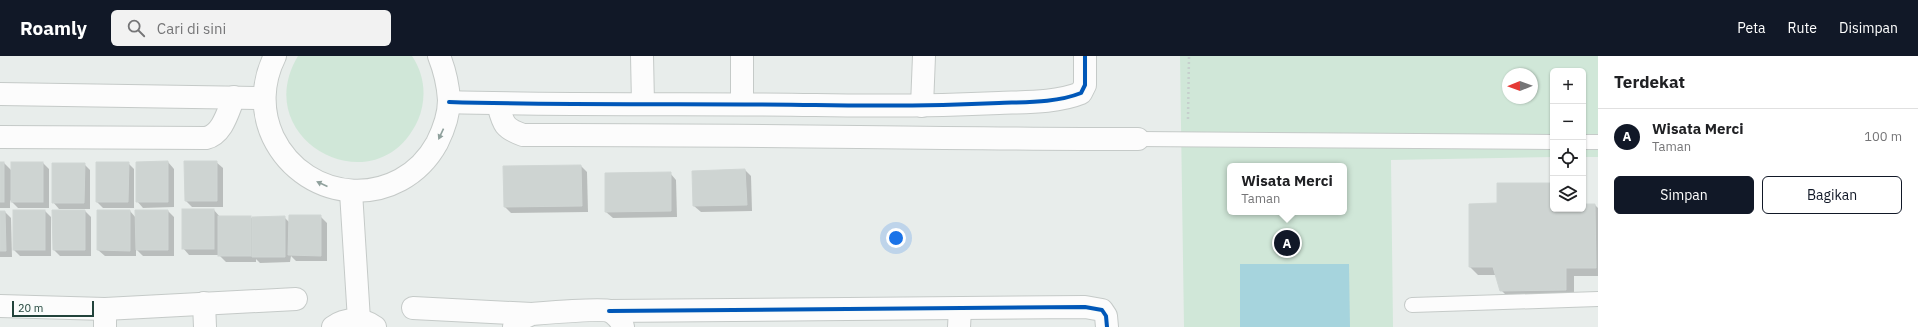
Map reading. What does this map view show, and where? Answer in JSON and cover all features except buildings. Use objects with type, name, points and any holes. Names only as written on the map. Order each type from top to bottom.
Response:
[{"type":"street","points":[[275,56],[269,69],[264,98],[268,126],[280,151],[300,172],[324,186],[351,192],[381,189],[407,176],[429,157],[443,131],[449,102],[447,77],[439,56]]},
{"type":"street","points":[[642,56],[643,103]]},
{"type":"street","points":[[742,56],[742,104]]},
{"type":"street","points":[[922,106],[924,56]]},
{"type":"street","points":[[449,102],[498,104],[643,103],[922,106],[1022,102],[1072,97],[1081,94],[1085,85],[1085,56]]},
{"type":"street","points":[[0,94],[264,98]]},
{"type":"street","points":[[0,137],[206,138],[215,135],[219,130],[234,97]]},
{"type":"street","points":[[498,104],[503,124],[511,131],[523,135],[662,134],[1138,140]]},
{"type":"street","points":[[334,327],[338,323],[348,320],[367,324],[351,192]]},
{"type":"street","points":[[0,306],[105,318],[204,303],[296,299]]},
{"type":"street","points":[[204,303],[205,327]]},
{"type":"street","points":[[413,308],[532,314],[609,311],[803,318],[959,318],[1097,309],[1102,310],[1106,316],[1107,327]]},
{"type":"street","points":[[609,311],[618,318],[623,327]]},
{"type":"street","points":[[514,327],[523,318],[532,314]]},
{"type":"lane","points":[[1138,140],[1550,142]]},
{"type":"lane","points":[[1586,142],[1598,142]]},
{"type":"lane","points":[[1412,305],[1598,299]]},
{"type":"path","points":[[1188,140],[1189,56]]},
{"type":"green space","points":[[298,56],[412,56],[420,71],[423,87],[423,104],[418,120],[399,147],[375,160],[349,161],[324,153],[303,137],[289,114],[287,87]]},
{"type":"green space","points":[[1180,56],[1598,56],[1598,157],[1586,157],[1586,68],[1550,68],[1550,157],[1391,160],[1393,327],[1184,327]]},
{"type":"water","points":[[1240,264],[1349,264],[1350,327],[1240,327]]},
{"type":"cycle path","points":[[449,102],[884,106],[953,105],[1040,101],[1061,99],[1081,93],[1085,85],[1085,56]]},
{"type":"cycle path","points":[[609,311],[1085,307],[1102,310],[1106,316],[1107,327]]},
{"type":"place","name":"Wisata Merci","points":[[1287,243]]}]
